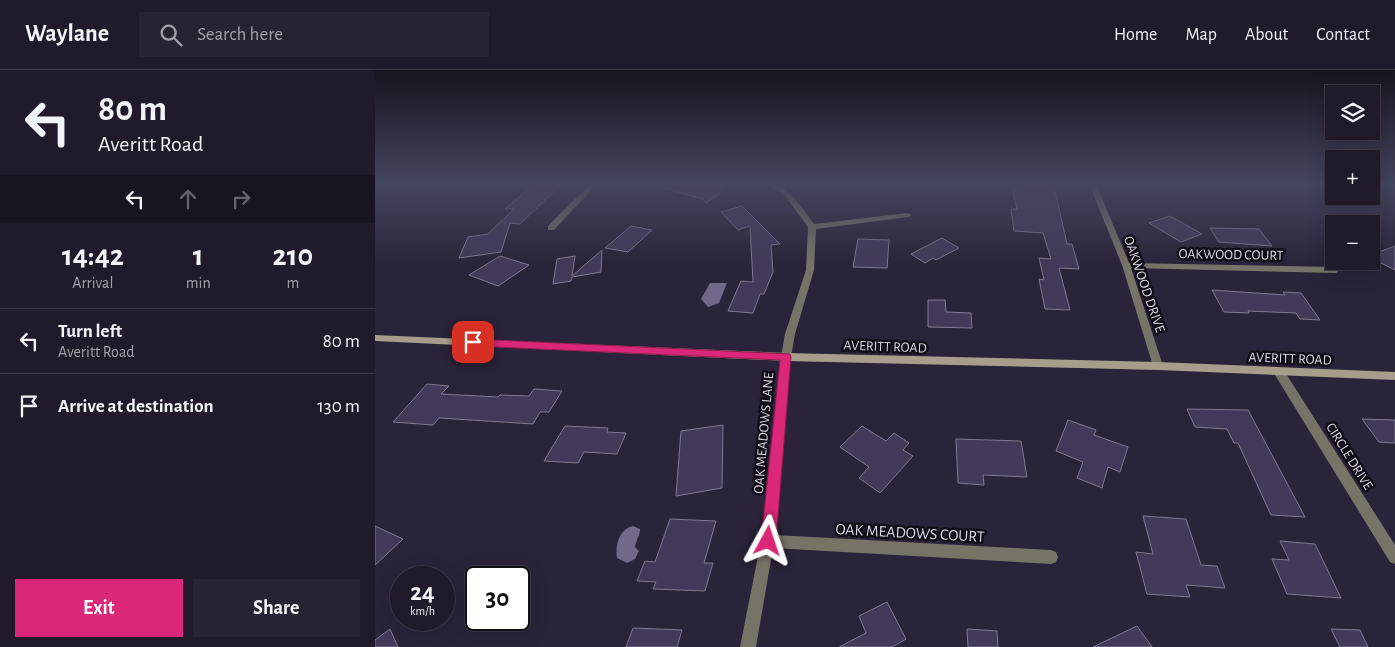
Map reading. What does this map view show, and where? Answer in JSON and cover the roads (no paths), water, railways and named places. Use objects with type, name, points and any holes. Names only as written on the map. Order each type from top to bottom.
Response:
[{"type":"street","points":[[551,228],[568,211]]},
{"type":"street","points":[[800,211],[812,227],[908,215]]},
{"type":"street","name":"OAKWOOD DRIVE","points":[[1103,211],[1126,265],[1157,366]]},
{"type":"street","name":"OAK MEADOWS LANE","points":[[748,647],[768,541],[786,357],[790,334],[810,270],[812,227]]},
{"type":"street","name":"OAKWOOD COURT","points":[[1126,265],[1325,270]]},
{"type":"street","name":"AVERITT ROAD","points":[[375,338],[786,357],[1157,366],[1395,376]]},
{"type":"street","name":"CIRCLE DRIVE","points":[[1279,372],[1395,557]]},
{"type":"street","name":"OAK MEADOWS COURT","points":[[768,541],[1051,557]]}]
